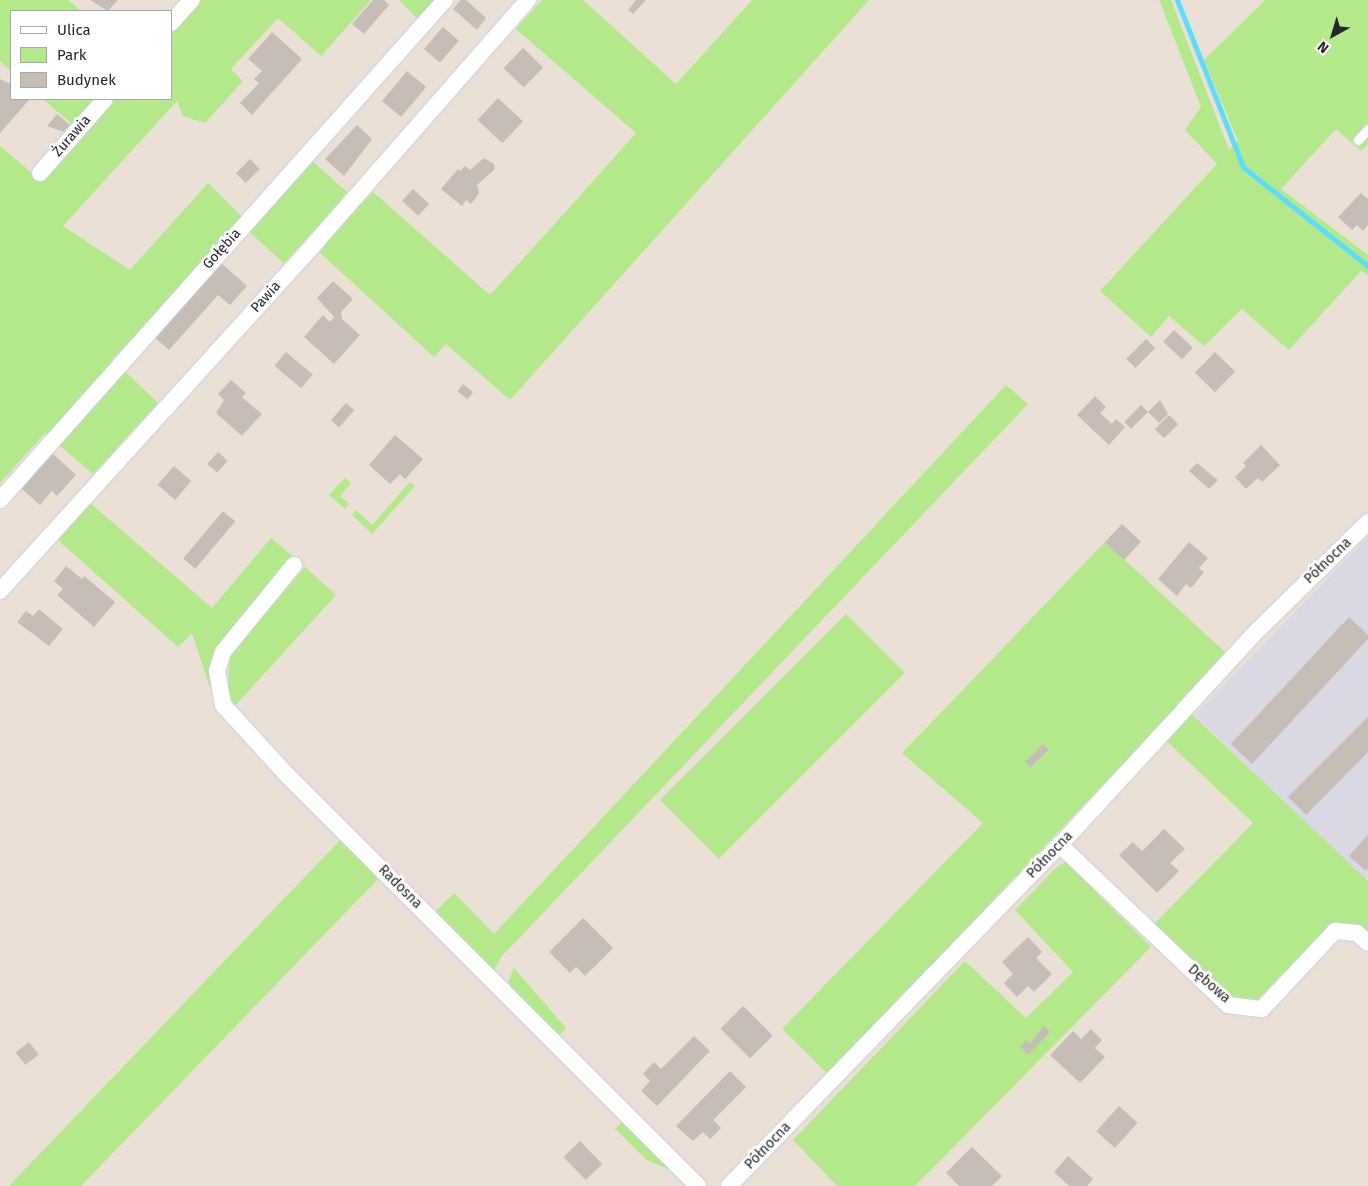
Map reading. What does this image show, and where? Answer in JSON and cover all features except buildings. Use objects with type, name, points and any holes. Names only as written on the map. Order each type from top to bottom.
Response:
[{"type":"street","points":[[172,22],[192,0]]},
{"type":"street","name":"Gołębia","points":[[0,500],[446,0]]},
{"type":"street","name":"Pawia","points":[[0,591],[316,242],[528,0]]},
{"type":"street","name":"Żurawia","points":[[40,173],[104,100]]},
{"type":"street","name":"Północna","points":[[729,1186],[1060,845],[1258,630],[1368,522]]},
{"type":"street","name":"Radosna","points":[[294,565],[223,652],[217,671],[223,705],[285,773],[698,1186]]},
{"type":"street","name":"Dębowa","points":[[1060,845],[1228,1005],[1262,1009],[1335,931],[1357,933],[1368,943]]},
{"type":"lane","points":[[1358,140],[1368,129]]},
{"type":"shaded area","points":[[1368,537],[1368,876],[1363,880],[1195,715]]},
{"type":"green space","points":[[0,0],[68,0],[80,10],[10,10],[10,70],[0,61]]},
{"type":"green space","points":[[201,0],[371,0],[321,56],[278,18],[231,69],[243,81],[205,123],[183,116],[177,101],[63,226],[130,270],[208,183],[243,218],[168,304],[112,359],[158,403],[93,474],[45,433],[0,483],[0,146],[41,181],[112,100],[172,100],[172,32]]},
{"type":"green space","points":[[399,0],[437,0],[419,20]]},
{"type":"green space","points":[[542,0],[583,0],[676,84],[752,0],[869,0],[510,400],[446,344],[434,357],[317,250],[373,192],[490,295],[561,217],[636,133],[516,29]]},
{"type":"green space","points":[[1159,0],[1171,0],[1229,150],[1238,141],[1204,60],[1265,0],[1368,0],[1368,144],[1361,151],[1336,129],[1281,189],[1368,255],[1368,275],[1361,271],[1289,350],[1242,309],[1204,346],[1169,316],[1151,337],[1100,291],[1217,164],[1185,130],[1201,107]]},
{"type":"green space","points":[[44,100],[95,100],[73,125]]},
{"type":"green space","points":[[309,158],[348,193],[284,263],[245,229]]},
{"type":"green space","points":[[1006,385],[1028,404],[501,957],[493,973],[434,913],[454,893],[494,934]]},
{"type":"green space","points":[[345,478],[351,483],[340,496],[349,504],[345,509],[329,495]]},
{"type":"green space","points":[[410,482],[415,486],[372,534],[352,515],[356,510],[372,525]]},
{"type":"green space","points":[[90,503],[212,608],[271,538],[296,559],[222,640],[213,660],[210,688],[192,633],[178,647],[58,540]]},
{"type":"green space","points":[[1105,542],[1225,652],[1179,702],[1368,881],[1368,931],[1346,923],[1332,924],[1256,1001],[1227,996],[1153,925],[1253,823],[1155,730],[828,1074],[782,1029],[983,823],[902,753]]},
{"type":"green space","points":[[305,567],[336,595],[234,707],[228,689],[230,653]]},
{"type":"green space","points":[[846,614],[905,673],[719,859],[660,800]]},
{"type":"green space","points":[[343,837],[378,879],[81,1186],[9,1186]]},
{"type":"green space","points":[[1066,862],[1151,947],[915,1186],[837,1186],[793,1140],[965,961],[1026,1018],[1073,972],[1015,910],[1057,867]]},
{"type":"green space","points":[[514,968],[566,1028],[558,1037],[515,993],[508,982]]},
{"type":"green space","points":[[622,1122],[670,1170],[647,1160],[615,1129]]},
{"type":"waterway","points":[[1177,0],[1243,167],[1368,266]]}]
